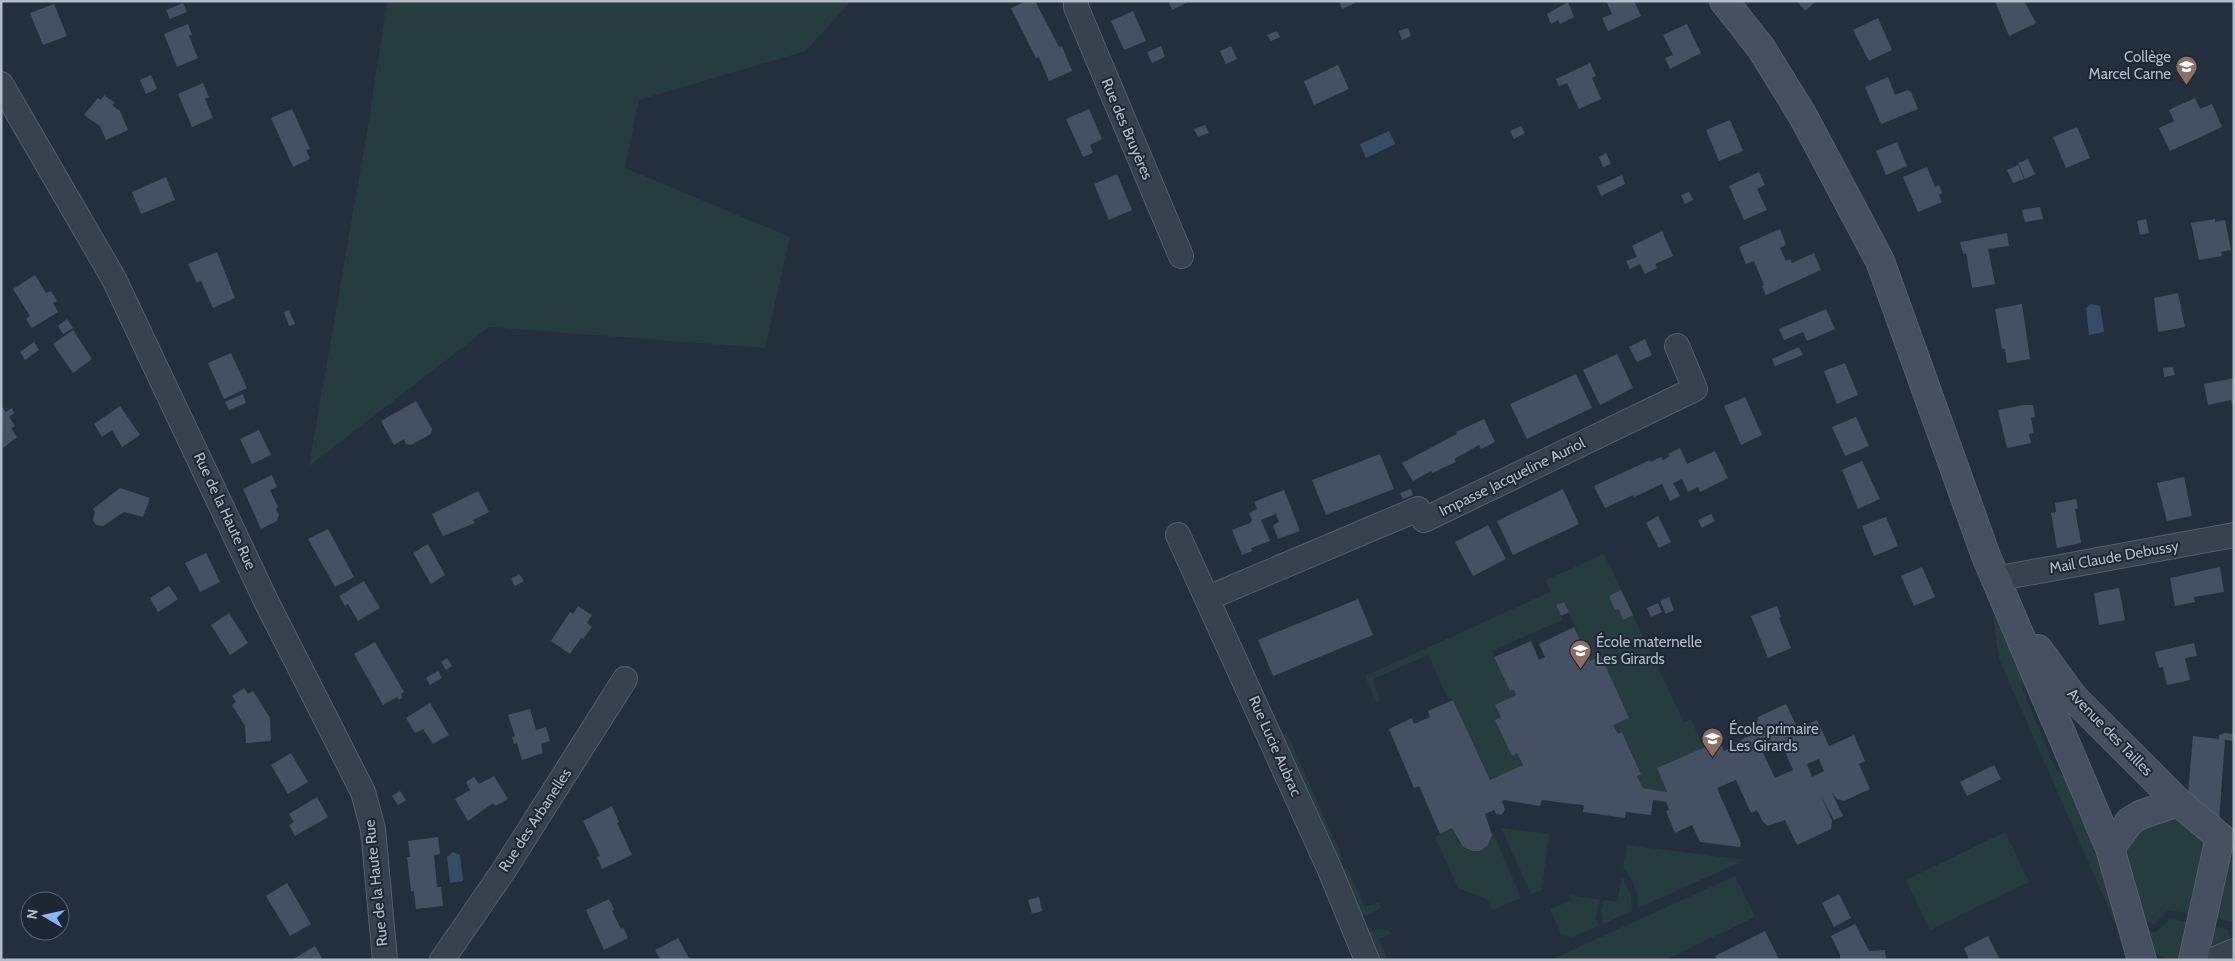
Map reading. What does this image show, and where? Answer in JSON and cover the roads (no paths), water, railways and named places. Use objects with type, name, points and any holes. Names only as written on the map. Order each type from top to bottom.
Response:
[{"type":"street","name":"Rue des Bruyères","points":[[1076,1],[1076,8],[1181,256]]},
{"type":"street","points":[[1724,1],[1761,48],[1803,116],[1880,261],[1995,579],[2011,611],[2110,848],[2142,960]]},
{"type":"street","name":"Rue de la Haute Rue","points":[[1,84],[114,279],[267,603],[363,792],[373,829],[385,960]]},
{"type":"street","name":"Impasse Jacqueline Auriol","points":[[1208,598],[1418,509],[1424,520],[1694,389],[1677,346]]},
{"type":"street","name":"Rue Lucie Aubrac","points":[[1178,535],[1330,870],[1367,960]]},
{"type":"street","name":"Mail Claude Debussy","points":[[1995,579],[2234,535]]},
{"type":"street","name":"Avenue des Tailles","points":[[2011,611],[2073,696],[2178,802],[2227,842]]},
{"type":"street","name":"Rue des Arbanelles","points":[[442,960],[504,870],[625,679]]},
{"type":"street","points":[[2110,848],[2130,821],[2140,814],[2178,802]]},
{"type":"street","points":[[2193,960],[2227,842]]},
{"type":"street","points":[[2213,960],[2234,951]]},
{"type":"water","points":[[1389,131],[1395,144],[1366,158],[1360,144]]},
{"type":"water","points":[[2091,304],[2100,306],[2104,332],[2089,335],[2086,308]]},
{"type":"water","points":[[453,852],[460,855],[463,881],[450,883],[447,857]]},
{"type":"place","name":"Collège Marcel Carne","points":[[2187,85]]},
{"type":"place","name":"École maternelle Les Girards","points":[[1580,670]]},
{"type":"place","name":"École primaire Les Girards","points":[[1713,757]]}]
